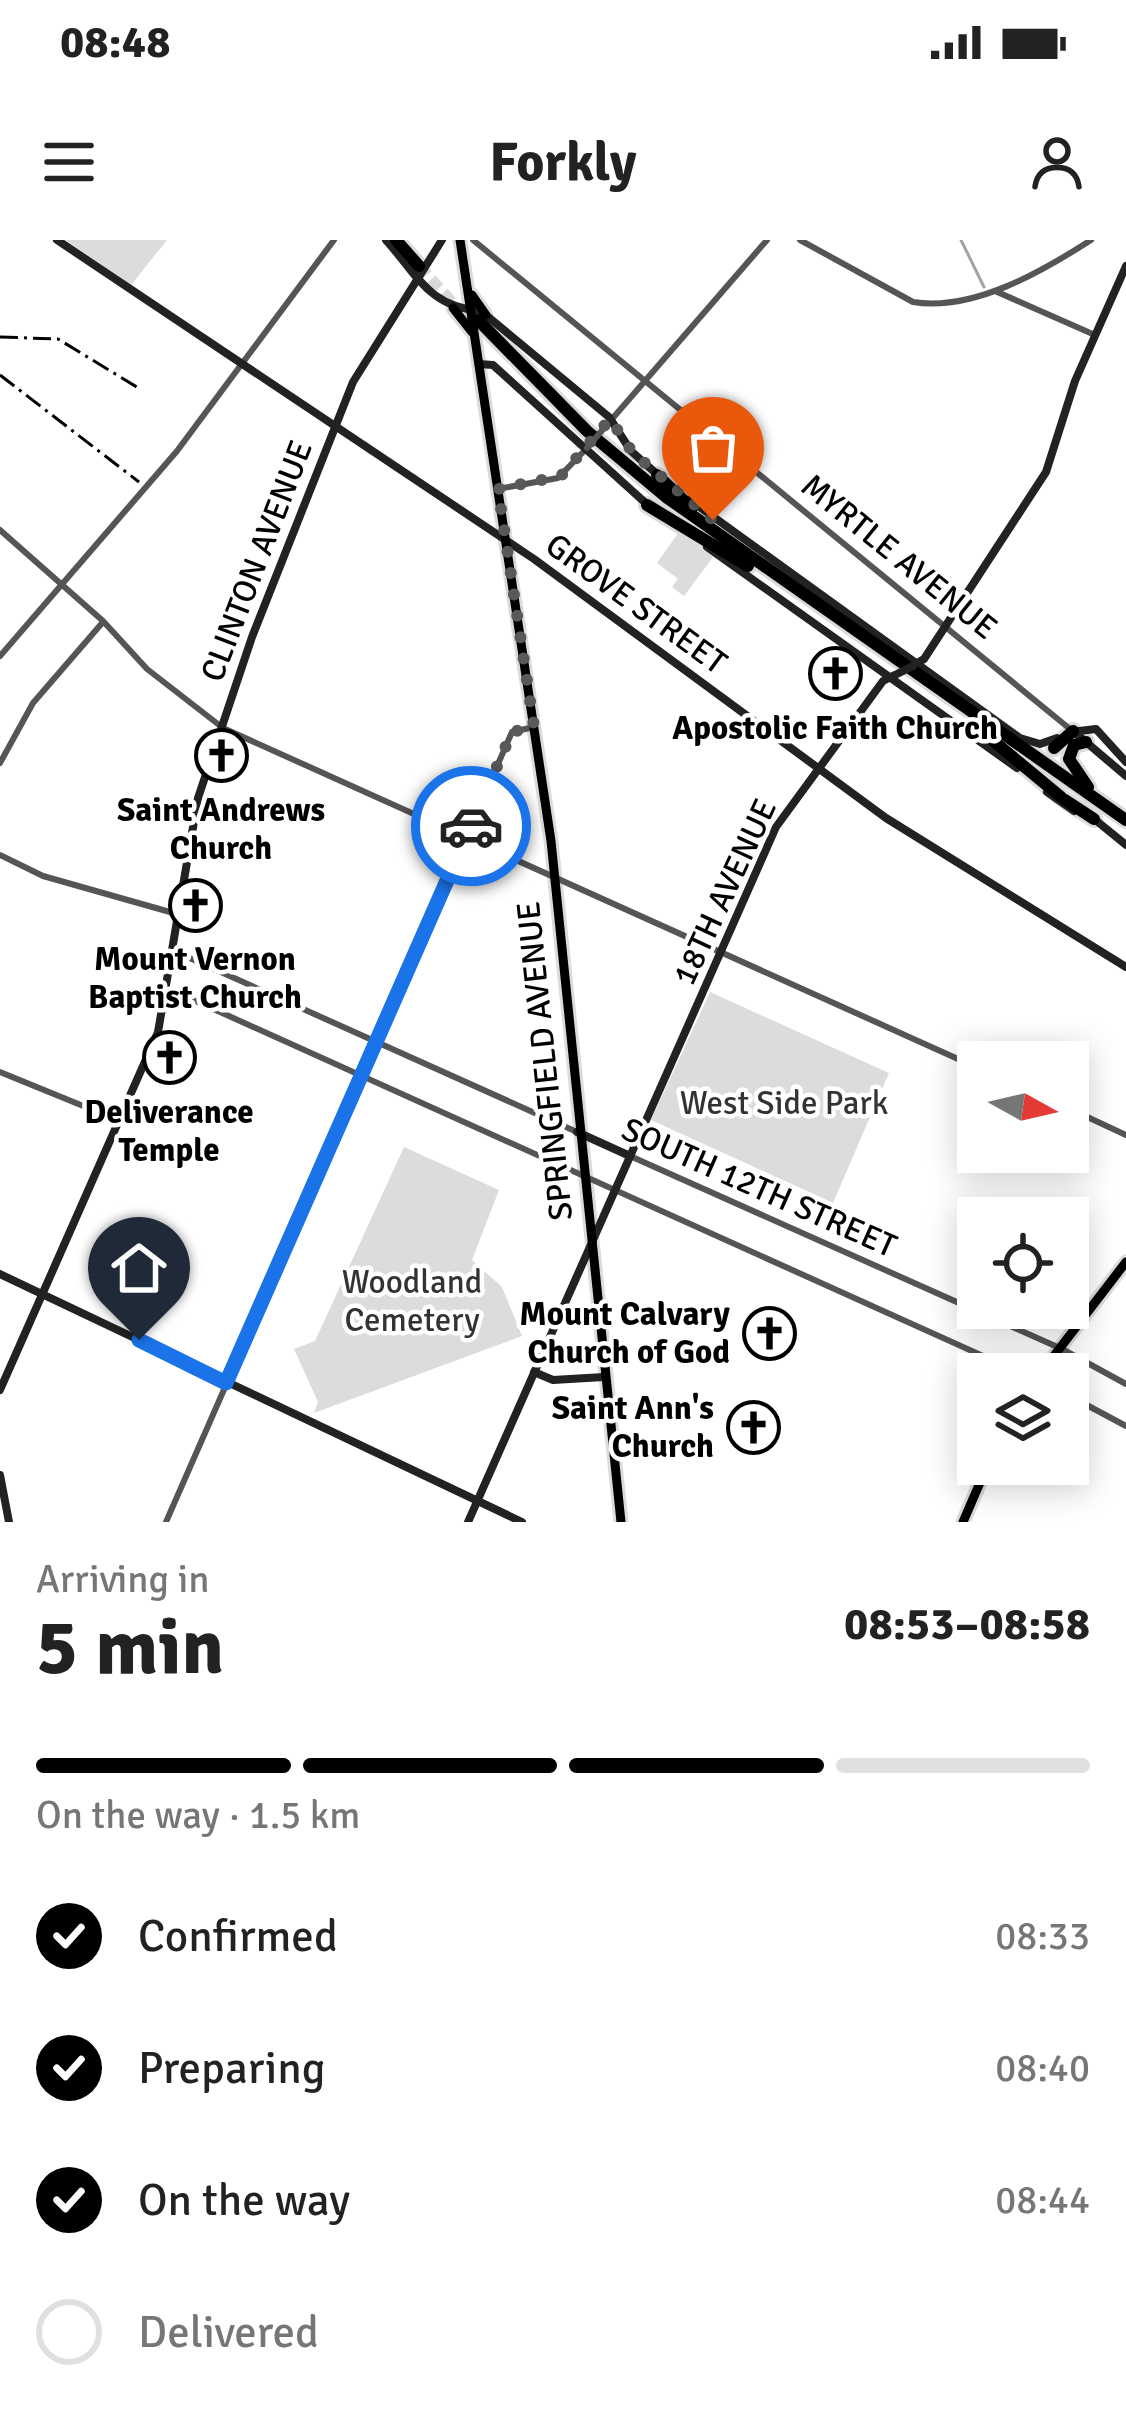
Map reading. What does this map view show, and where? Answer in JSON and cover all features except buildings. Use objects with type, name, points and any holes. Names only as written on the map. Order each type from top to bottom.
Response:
[{"type":"highway","points":[[396,240],[420,268]]},
{"type":"highway","points":[[406,240],[420,268]]},
{"type":"highway","points":[[478,324],[613,454],[738,549],[1126,819]]},
{"type":"highway","points":[[478,324],[598,451],[748,566],[1126,830]]},
{"type":"highway","points":[[657,475],[738,549]]},
{"type":"highway","points":[[646,505],[748,566]]},
{"type":"highway","points":[[966,711],[1034,752],[1052,749],[1073,731]]},
{"type":"highway","points":[[985,734],[1063,799],[1094,818]]},
{"type":"highway","points":[[1086,742],[1072,748],[1071,769],[1126,819]]},
{"type":"main road","name":"GROVE STREET","points":[[57,240],[506,540],[889,820],[1126,967]]},
{"type":"main road","points":[[386,240],[420,268],[453,308],[610,419],[629,448],[657,475],[914,665],[1027,742],[1045,744],[1073,731],[1096,729],[1126,762]]},
{"type":"main road","name":"CLINTON AVENUE","points":[[0,1390],[158,1033],[198,799],[220,724],[353,382],[420,268],[442,240]]},
{"type":"main road","points":[[460,240],[478,324]]},
{"type":"main road","name":"18TH AVENUE","points":[[468,1522],[776,827],[891,676],[914,665],[945,627],[1045,474],[1095,335],[1126,266]]},
{"type":"main road","points":[[453,308],[478,324]]},
{"type":"main road","name":"SPRINGFIELD AVENUE","points":[[478,324],[479,364],[554,877],[581,1175],[621,1522]]},
{"type":"main road","points":[[479,364],[493,365],[646,505],[891,676],[1036,781],[1062,806],[1094,818],[1126,845]]},
{"type":"main road","name":"MYRTLE AVENUE","points":[[1073,731],[1124,774]]},
{"type":"main road","name":"SOUTH 12TH STREET","points":[[577,1132],[630,1156]]},
{"type":"main road","points":[[1055,1353],[1126,1262]]},
{"type":"main road","points":[[0,1274],[522,1522]]},
{"type":"main road","points":[[534,1372],[553,1381],[604,1377]]},
{"type":"main road","points":[[0,1475],[9,1522]]},
{"type":"main road","points":[[963,1522],[979,1485]]},
{"type":"street","points":[[0,656],[177,451],[237,363],[334,240]]},
{"type":"street","name":"MYRTLE AVENUE","points":[[472,240],[1073,731]]},
{"type":"street","points":[[498,489],[556,479],[767,240]]},
{"type":"street","points":[[800,240],[915,303],[936,304],[1039,273],[1091,240]]},
{"type":"street","points":[[991,290],[1095,335]]},
{"type":"street","points":[[0,530],[59,587],[103,621],[146,669],[220,724],[957,1059]]},
{"type":"street","points":[[0,763],[33,703],[103,621]]},
{"type":"street","points":[[166,1522],[512,732],[534,727]]},
{"type":"street","points":[[0,855],[43,876],[177,914]]},
{"type":"street","name":"SOUTH 12TH STREET","points":[[174,951],[577,1132]]},
{"type":"street","points":[[169,989],[976,1353]]},
{"type":"street","points":[[0,1072],[120,1121]]},
{"type":"street","points":[[1089,1118],[1126,1135]]},
{"type":"street","name":"SOUTH 12TH STREET","points":[[630,1156],[1058,1348],[1126,1384]]},
{"type":"street","points":[[1089,1406],[1126,1426]]},
{"type":"green space","points":[[65,240],[167,240],[131,285]]},
{"type":"green space","points":[[679,532],[713,557],[684,596],[672,587],[678,579],[657,563]]},
{"type":"green space","name":"West Side Park","points":[[710,992],[889,1073],[833,1203],[651,1120]]},
{"type":"green space","name":"Woodland Cemetery","points":[[404,1147],[499,1190],[472,1260],[502,1287],[522,1336],[314,1413],[318,1402],[294,1349],[315,1341]]},
{"type":"waterway","points":[[961,240],[984,287]]},
{"type":"tunnel","points":[[419,266],[454,305]]},
{"type":"railway","points":[[0,337],[58,339],[140,389]]},
{"type":"railway","points":[[0,375],[139,482]]},
{"type":"way so far","points":[[471,826],[512,732],[534,727],[498,489],[561,476],[610,419],[633,453],[713,520]]},
{"type":"place","name":"Apostolic Faith Church","points":[[835,674]]},
{"type":"place","name":"Saint Andrews Church","points":[[221,756]]},
{"type":"place","name":"Mount Vernon Baptist Church","points":[[195,905]]},
{"type":"place","name":"Deliverance Temple","points":[[169,1058]]},
{"type":"place","name":"Mount Calvary Church of God","points":[[769,1333]]},
{"type":"place","name":"Saint Ann's Church","points":[[753,1427]]},
{"type":"route","points":[[139,1340],[226,1383],[471,826]]}]
